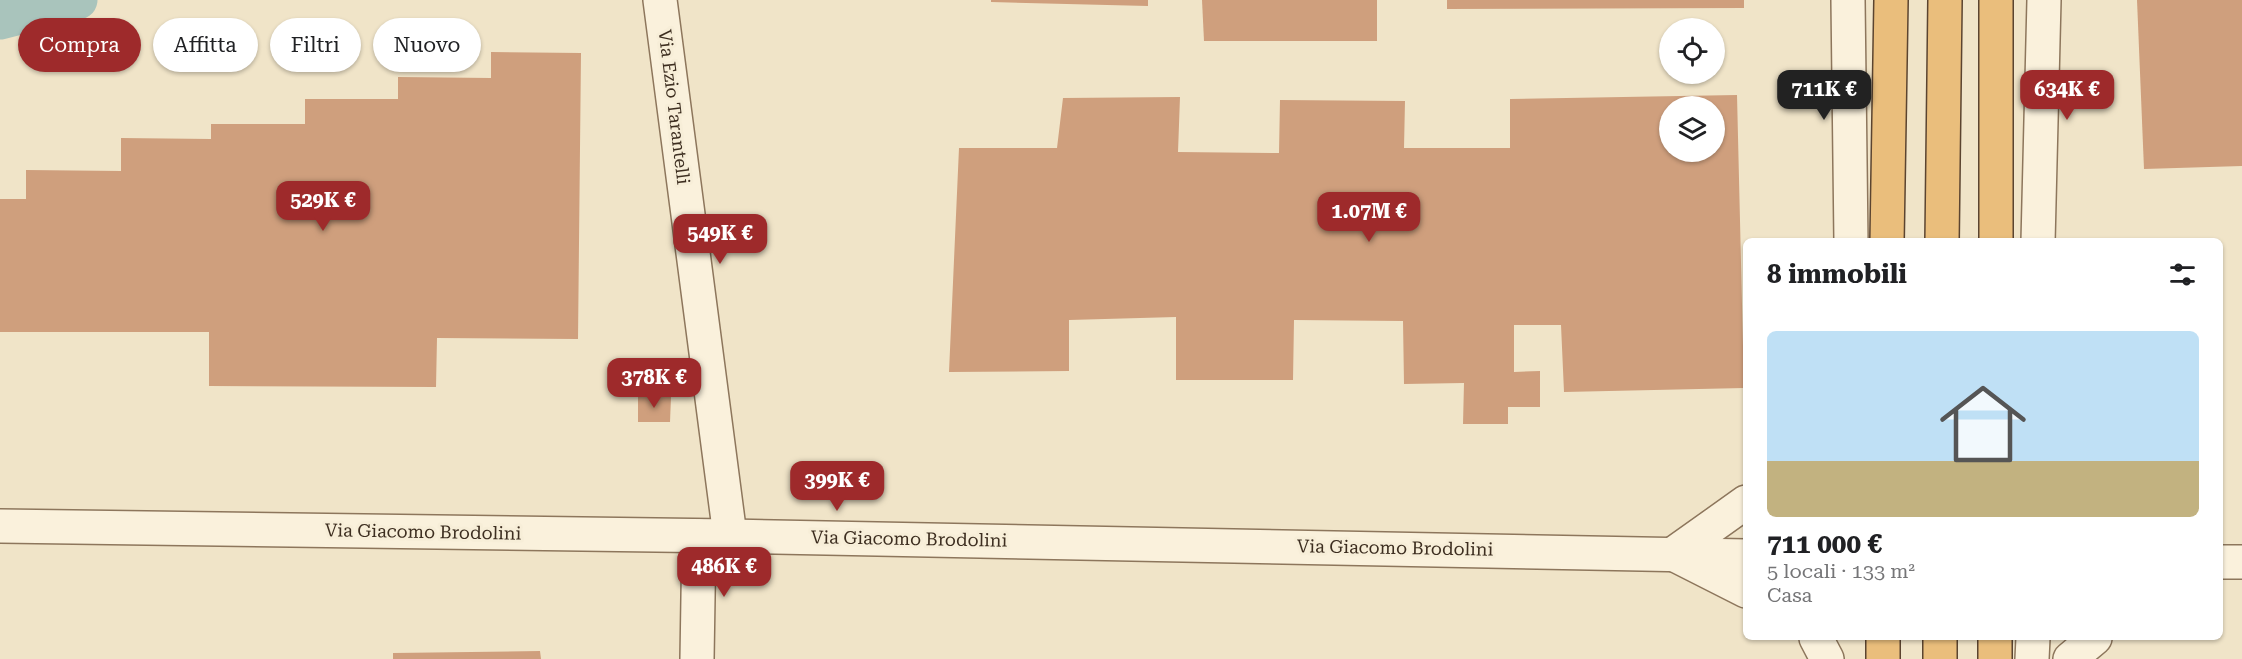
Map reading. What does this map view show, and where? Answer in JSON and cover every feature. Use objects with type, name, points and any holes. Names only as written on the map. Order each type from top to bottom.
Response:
[{"type":"highway","points":[[1887,238],[1891,0]]},
{"type":"highway","points":[[1942,238],[1945,0]]},
{"type":"highway","points":[[1996,0],[1996,238]]},
{"type":"highway","points":[[1883,640],[1883,659]]},
{"type":"highway","points":[[1940,640],[1940,659]]},
{"type":"highway","points":[[1995,640],[1995,659]]},
{"type":"street","name":"Via Ezio Tarantelli","points":[[660,0],[715,536],[697,659]]},
{"type":"street","points":[[1848,0],[1851,238]]},
{"type":"street","points":[[2038,238],[2044,0]]},
{"type":"street","points":[[1743,504],[1673,554],[1743,589]]},
{"type":"street","name":"Via Giacomo Brodolini","points":[[0,526],[715,536],[1743,556]]},
{"type":"street","points":[[1817,640],[1827,659]]},
{"type":"street","points":[[1844,640],[1844,659]]},
{"type":"street","points":[[2032,659],[2033,640]]},
{"type":"street","points":[[2070,659],[2093,640]]},
{"type":"building","points":[[991,0],[1148,0],[1148,6],[991,2]]},
{"type":"building","points":[[1202,0],[1377,0],[1377,41],[1204,41]]},
{"type":"building","points":[[1447,0],[1744,0],[1744,8],[1447,9]]},
{"type":"building","points":[[2137,0],[2242,0],[2242,166],[2144,169]]},
{"type":"building","points":[[491,52],[581,53],[578,339],[437,338],[436,387],[209,386],[209,332],[0,332],[0,199],[26,199],[26,170],[121,171],[121,138],[211,139],[211,124],[305,124],[305,99],[398,99],[398,77],[491,78]]},
{"type":"building","points":[[1737,95],[1743,388],[1564,392],[1561,325],[1514,325],[1514,372],[1540,371],[1540,407],[1508,407],[1508,424],[1463,424],[1464,383],[1404,384],[1403,321],[1294,320],[1293,380],[1176,380],[1176,317],[1069,320],[1069,371],[949,372],[959,148],[1057,148],[1063,98],[1180,97],[1178,152],[1279,153],[1280,100],[1405,101],[1404,148],[1510,148],[1510,99],[1659,96],[1659,162],[1725,162],[1725,96],[1680,96]]},
{"type":"building","points":[[638,397],[671,397],[670,422],[638,422]]},
{"type":"building","points":[[540,651],[541,659],[393,659],[393,653]]},
{"type":"waterway","points":[[0,20],[78,0]]}]
